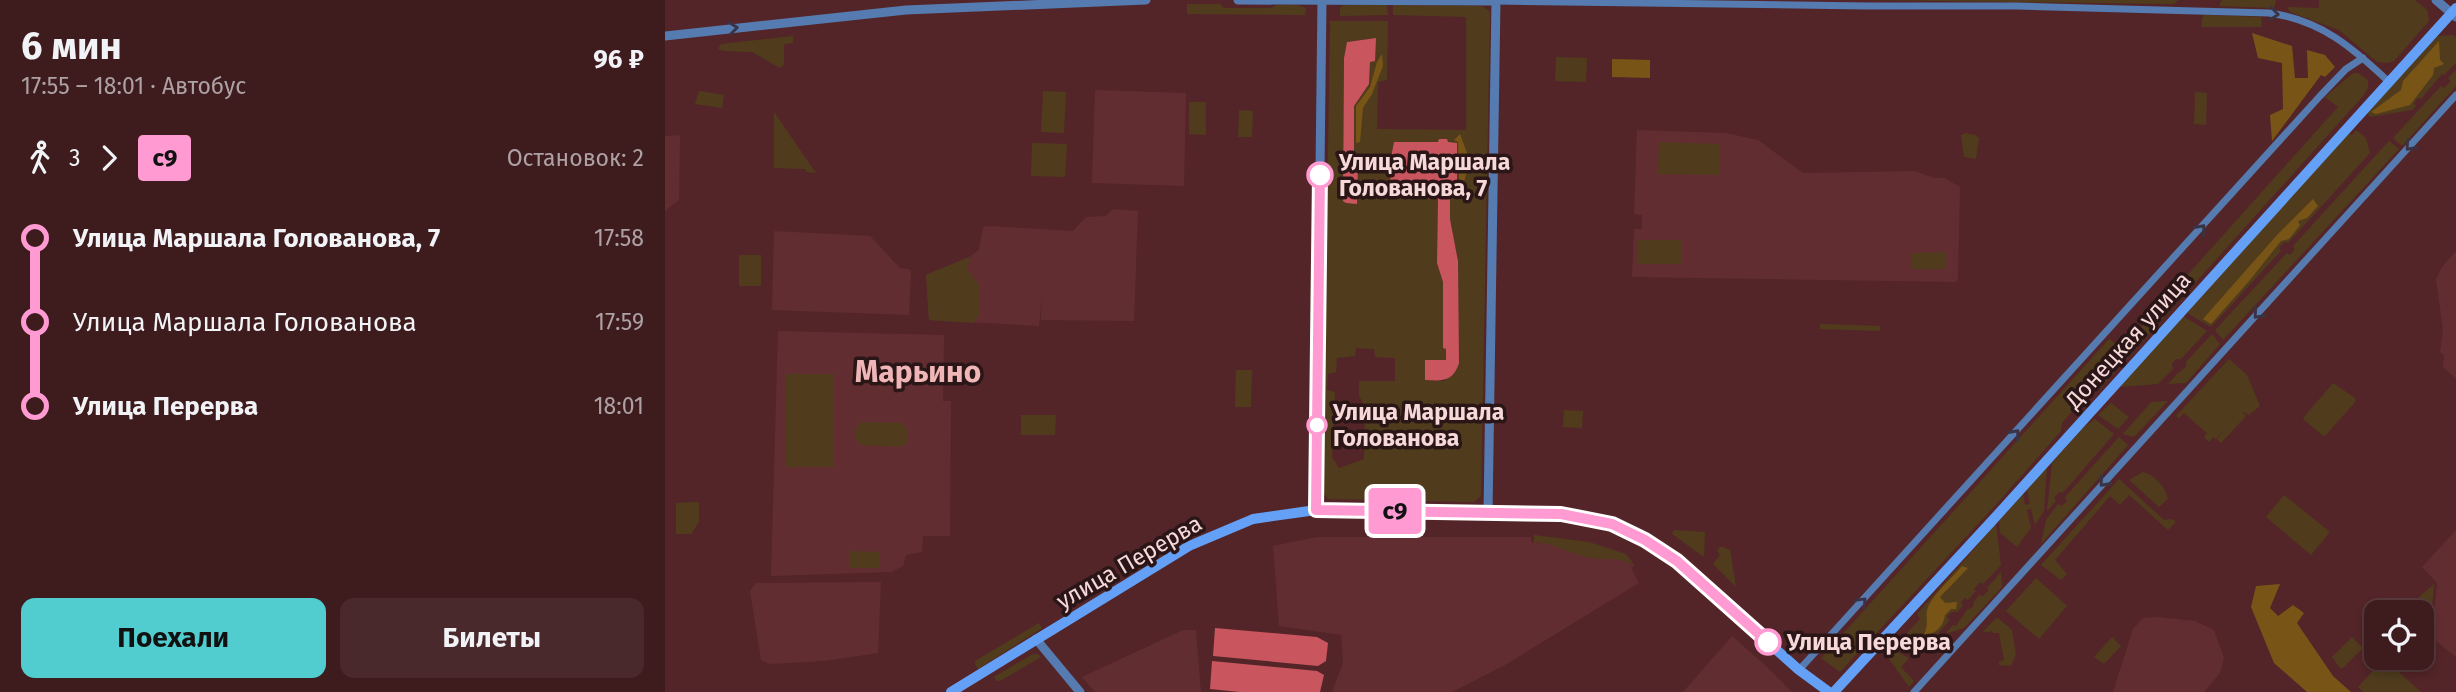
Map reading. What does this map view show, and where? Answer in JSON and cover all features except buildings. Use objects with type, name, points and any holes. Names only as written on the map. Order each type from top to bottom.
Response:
[{"type":"main road","name":"Донецкая улица","points":[[1831,692],[1997,515],[2455,12]]},
{"type":"main road","name":"улица Перерва","points":[[951,692],[1189,545],[1253,519],[1316,510],[1561,514],[1612,524],[1645,540],[1694,575],[1799,670],[1831,692]]},
{"type":"street","points":[[665,36],[907,10],[1146,0]]},
{"type":"street","points":[[1238,0],[2017,6],[2269,13],[2287,16],[2335,36],[2389,82]]},
{"type":"street","points":[[1316,510],[1322,0]]},
{"type":"street","points":[[1488,512],[1496,0]]},
{"type":"street","points":[[2436,0],[2455,12]]},
{"type":"street","name":"Донецкая улица","points":[[1799,670],[2320,96],[2346,69],[2363,58]]},
{"type":"street","points":[[1914,692],[2456,95]]},
{"type":"street","points":[[1036,639],[1080,692]]},
{"type":"shaded area","points":[[1860,0],[2178,0],[2174,4]]},
{"type":"shaded area","points":[[2222,0],[2276,0],[2274,8],[2219,6]]},
{"type":"shaded area","points":[[2319,0],[2415,0],[2427,10],[2429,21],[2394,61],[2377,62],[2339,30],[2290,12],[2287,7],[2319,8]]},
{"type":"shaded area","points":[[1187,4],[1220,4],[1224,8],[1297,5],[1306,8],[1305,15],[1187,14]]},
{"type":"shaded area","points":[[1343,5],[1387,5],[1388,15],[1340,16],[1340,8]]},
{"type":"shaded area","points":[[1393,5],[1482,6],[1490,12],[1481,496],[1474,502],[1328,499],[1323,492],[1330,21],[1388,21],[1387,80],[1378,82],[1377,129],[1466,130],[1466,17],[1393,15]],"holes":[[[1375,38],[1369,84],[1354,106],[1354,160],[1343,200],[1344,58],[1347,42]],[[1394,142],[1457,143],[1456,182],[1450,182],[1450,219],[1458,261],[1445,381],[1425,380],[1425,360],[1446,360],[1446,348],[1443,347],[1443,282],[1437,263],[1438,198],[1391,181]],[[1356,348],[1374,349],[1375,357],[1395,358],[1395,381],[1359,381],[1359,396],[1365,406],[1364,459],[1339,468],[1332,457],[1335,392],[1327,390],[1328,374],[1336,372],[1337,358],[1355,356]]]},
{"type":"shaded area","points":[[2205,15],[2261,17],[2262,27],[2202,27],[2202,18]]},
{"type":"shaded area","points":[[2252,33],[2292,46],[2295,78],[2308,78],[2307,50],[2325,55],[2335,67],[2325,77],[2321,75],[2272,141],[2270,115],[2283,109],[2282,63],[2258,58]]},
{"type":"shaded area","points":[[2453,35],[2456,38],[2456,63],[2442,74],[2421,99],[2418,98],[2412,110],[2370,117],[2367,113],[2438,36]]},
{"type":"shaded area","points":[[793,36],[793,43],[784,44],[784,64],[780,68],[752,52],[718,49],[721,44]]},
{"type":"shaded area","points":[[1376,38],[1375,61],[1370,62],[1369,84],[1354,106],[1354,160],[1358,161],[1357,204],[1346,203],[1343,201],[1344,58],[1347,42]]},
{"type":"shaded area","points":[[2439,41],[2440,60],[2444,64],[2434,68],[2433,75],[2410,105],[2376,114],[2371,112],[2401,90],[2403,81]]},
{"type":"shaded area","points":[[1382,54],[1383,66],[1372,94],[1363,108],[1360,142],[1356,143],[1356,106],[1370,87]]},
{"type":"shaded area","points":[[1556,57],[1587,58],[1586,82],[1555,81]]},
{"type":"shaded area","points":[[1612,59],[1650,60],[1650,78],[1612,77]]},
{"type":"shaded area","points":[[2456,70],[2456,86],[2402,146],[2393,138],[2441,86],[2444,88],[2451,81],[2448,78]]},
{"type":"shaded area","points":[[2353,73],[2358,73],[2368,80],[2368,88],[2363,96],[2098,391],[2092,388],[2062,423],[2061,431],[1992,509],[1840,672],[1821,658],[2109,339],[2122,348],[2338,107],[2325,97]]},
{"type":"shaded area","points":[[1095,90],[1186,93],[1184,186],[1092,183]]},
{"type":"shaded area","points":[[699,91],[724,95],[722,108],[695,104]]},
{"type":"shaded area","points":[[1043,91],[1066,92],[1064,133],[1041,132]]},
{"type":"shaded area","points":[[2195,92],[2207,93],[2206,125],[2194,124]]},
{"type":"shaded area","points":[[1189,102],[1206,102],[1206,135],[1189,134]]},
{"type":"shaded area","points":[[1239,110],[1253,111],[1252,137],[1238,137]]},
{"type":"shaded area","points":[[774,112],[816,173],[807,172],[805,169],[774,168]]},
{"type":"shaded area","points":[[1637,130],[1726,133],[1758,140],[1803,173],[1915,171],[1934,178],[1944,178],[1960,187],[1958,279],[1956,282],[1632,277],[1634,229],[1642,229],[1642,215],[1634,214]]},
{"type":"shaded area","points":[[2356,130],[2366,138],[2370,153],[2288,243],[2284,242],[2279,248],[2281,251],[2211,327],[2187,313],[2348,133],[2352,135]]},
{"type":"shaded area","points":[[1966,133],[1979,138],[1976,159],[1964,157],[1961,135]]},
{"type":"shaded area","points":[[1460,134],[1470,161],[1464,182],[1459,182],[1458,142],[1454,140]]},
{"type":"shaded area","points":[[680,135],[679,200],[665,211],[665,136]]},
{"type":"shaded area","points":[[1439,139],[1457,143],[1457,182],[1450,183],[1450,219],[1458,261],[1459,363],[1454,374],[1446,379],[1425,380],[1425,360],[1446,360],[1446,349],[1443,348],[1443,282],[1437,263],[1438,199],[1408,199],[1397,195],[1391,182],[1391,156],[1394,142],[1438,142]]},
{"type":"shaded area","points":[[2389,141],[2399,149],[2223,340],[2215,330],[2287,253],[2290,255],[2295,249],[2293,246]]},
{"type":"shaded area","points":[[1659,142],[1720,144],[1719,175],[1658,174]]},
{"type":"shaded area","points":[[1032,143],[1067,144],[1065,177],[1031,176]]},
{"type":"shaded area","points":[[2313,199],[2318,206],[2307,218],[2298,221],[2300,225],[2289,239],[2281,241],[2211,324],[2203,319],[2277,235]]},
{"type":"shaded area","points":[[1113,209],[1138,211],[1134,321],[1041,320],[1042,295],[1039,326],[929,320],[926,275],[979,250],[983,227],[1073,231],[1086,217],[1106,216]]},
{"type":"shaded area","points":[[774,231],[870,236],[900,268],[911,270],[909,315],[772,310]]},
{"type":"shaded area","points":[[1638,240],[1682,240],[1682,264],[1638,264]]},
{"type":"shaded area","points":[[2456,251],[2456,379],[2443,367],[2444,355],[2440,352],[2443,330],[2436,279]]},
{"type":"shaded area","points":[[1945,252],[1945,269],[1912,269],[1912,253]]},
{"type":"shaded area","points":[[739,255],[761,255],[761,286],[739,286]]},
{"type":"shaded area","points":[[969,257],[968,271],[980,286],[980,314],[973,323],[929,320],[926,275]]},
{"type":"shaded area","points":[[2183,316],[2207,331],[2181,359],[2176,359],[2172,364],[2173,369],[2158,384],[2119,387]]},
{"type":"shaded area","points":[[1820,324],[1880,326],[1880,331],[1820,329]]},
{"type":"shaded area","points":[[778,331],[944,335],[943,401],[951,401],[950,536],[923,536],[922,552],[906,555],[903,566],[891,572],[771,576]]},
{"type":"shaded area","points":[[2212,334],[2220,344],[2186,383],[2168,384],[2186,367],[2186,362]]},
{"type":"shaded area","points":[[2229,359],[2247,375],[2260,406],[2249,415],[2242,411],[2246,416],[2221,443],[2217,439],[2229,425],[2216,439],[2213,437],[2209,442],[2204,437],[2207,433],[2184,413],[2179,418],[2176,416]]},
{"type":"shaded area","points":[[1236,370],[1252,370],[1251,407],[1235,407]]},
{"type":"shaded area","points":[[786,374],[834,374],[834,467],[786,467]]},
{"type":"shaded area","points":[[2333,383],[2356,401],[2325,436],[2303,419]]},
{"type":"shaded area","points":[[2168,401],[2134,437],[2123,434],[2151,402]]},
{"type":"shaded area","points":[[2111,403],[2129,417],[2118,429],[2098,415]]},
{"type":"shaded area","points":[[1564,410],[1583,411],[1582,428],[1563,427]]},
{"type":"shaded area","points":[[1021,415],[1056,415],[1055,435],[1021,435]]},
{"type":"shaded area","points":[[2095,419],[2114,434],[2068,487],[2062,493],[2059,492],[2054,498],[2056,501],[2047,511],[2052,463],[2084,427]]},
{"type":"shaded area","points":[[862,422],[902,423],[907,429],[907,442],[901,447],[861,445],[856,439],[856,428]]},
{"type":"shaded area","points":[[2119,437],[2128,445],[2041,544],[2046,520],[2058,504],[2062,506],[2067,501],[2065,497]]},
{"type":"shaded area","points":[[2047,467],[2044,511],[2035,525],[2031,509],[2027,510],[2031,528],[2017,547],[2000,533],[1999,521],[2023,494],[2025,505],[2030,504],[2027,490]]},
{"type":"shaded area","points":[[2143,472],[2156,479],[2165,491],[2168,499],[2159,507],[2129,480]]},
{"type":"shaded area","points":[[2119,479],[2164,520],[2172,519],[2176,522],[2168,530],[2129,495],[2120,505],[2110,496],[2055,560],[2067,574],[2061,580],[2041,565]]},
{"type":"shaded area","points":[[2284,495],[2330,532],[2311,555],[2266,517]]},
{"type":"shaded area","points":[[699,502],[699,522],[691,534],[676,534],[676,503]]},
{"type":"shaded area","points":[[1996,524],[2001,565],[1983,584],[1980,582],[1968,600],[1965,598],[1961,602],[1963,606],[1957,612],[1947,616],[1949,621],[1936,636],[1896,645],[1920,619],[1917,614]]},
{"type":"shaded area","points":[[1674,530],[1705,532],[1704,557],[1672,534]]},
{"type":"shaded area","points":[[2456,530],[2456,657],[2434,640],[2437,583],[2422,567]]},
{"type":"shaded area","points":[[1534,535],[1589,542],[1626,554],[1635,566],[1619,560],[1598,559],[1534,542]]},
{"type":"shaded area","points":[[1317,537],[1531,537],[1531,542],[1548,543],[1592,558],[1622,559],[1635,566],[1631,568],[1639,583],[1505,665],[1452,692],[1332,692],[1343,663],[1341,635],[1279,626],[1273,546]]},
{"type":"shaded area","points":[[1720,547],[1730,550],[1736,587],[1713,564],[1720,555],[1717,551]]},
{"type":"shaded area","points":[[849,551],[879,552],[879,568],[849,568]]},
{"type":"shaded area","points":[[1962,566],[1968,568],[1940,597],[1945,603],[1957,602],[1956,609],[1951,609],[1945,615],[1938,629],[1923,637],[1929,605]]},
{"type":"shaded area","points":[[2001,572],[2002,587],[1964,628],[1945,634],[1973,607],[1980,594],[1982,597],[1989,590],[1987,588]]},
{"type":"shaded area","points":[[2036,578],[2067,606],[2039,639],[2006,611]]},
{"type":"shaded area","points":[[881,582],[878,653],[824,661],[770,664],[761,660],[750,591],[756,583]]},
{"type":"shaded area","points":[[2280,584],[2270,608],[2278,616],[2293,605],[2304,613],[2297,623],[2333,676],[2351,692],[2307,692],[2274,663],[2251,607],[2256,586]]},
{"type":"shaded area","points":[[2434,584],[2433,600],[2418,598]]},
{"type":"shaded area","points":[[1998,618],[2012,630],[2016,654],[2011,666],[1999,665],[1999,662],[2004,660],[1999,633],[1982,633]]},
{"type":"shaded area","points":[[2143,618],[2195,621],[2214,630],[2224,658],[2220,673],[2204,692],[2113,692],[2133,629]]},
{"type":"shaded area","points":[[1039,623],[1042,628],[978,669],[975,661]]},
{"type":"shaded area","points":[[1215,628],[1317,637],[1328,643],[1326,661],[1318,666],[1213,656]]},
{"type":"shaded area","points":[[1183,630],[1196,630],[1201,692],[1095,692],[1082,677]]},
{"type":"shaded area","points":[[1732,636],[1766,666],[1792,692],[1683,692]]},
{"type":"shaded area","points":[[2112,637],[2121,646],[2104,664],[2094,657]]},
{"type":"shaded area","points":[[2352,637],[2363,648],[2340,668],[2332,657]]},
{"type":"shaded area","points":[[1893,650],[1909,658],[1901,667],[1914,681],[1909,687],[1887,656]]},
{"type":"shaded area","points":[[1033,654],[1041,657],[1000,681],[994,677]]},
{"type":"shaded area","points":[[1212,661],[1317,671],[1324,675],[1320,692],[1240,692],[1210,689]]},
{"type":"shaded area","points":[[2374,670],[2396,670],[2421,692],[2363,692],[2358,687]]},
{"type":"bus line","name":"с9","points":[[1320,175],[1316,510],[1561,514],[1612,524],[1645,540],[1677,561],[1768,642]]},
{"type":"place","name":"Улица Маршала Голованова, 7","points":[[1320,175]]},
{"type":"place","name":"Улица Маршала Голованова","points":[[1317,425]]},
{"type":"place","name":"Улица Перерва","points":[[1768,642]]},
{"type":"district","name":"Марьино","points":[[918,372]]}]
